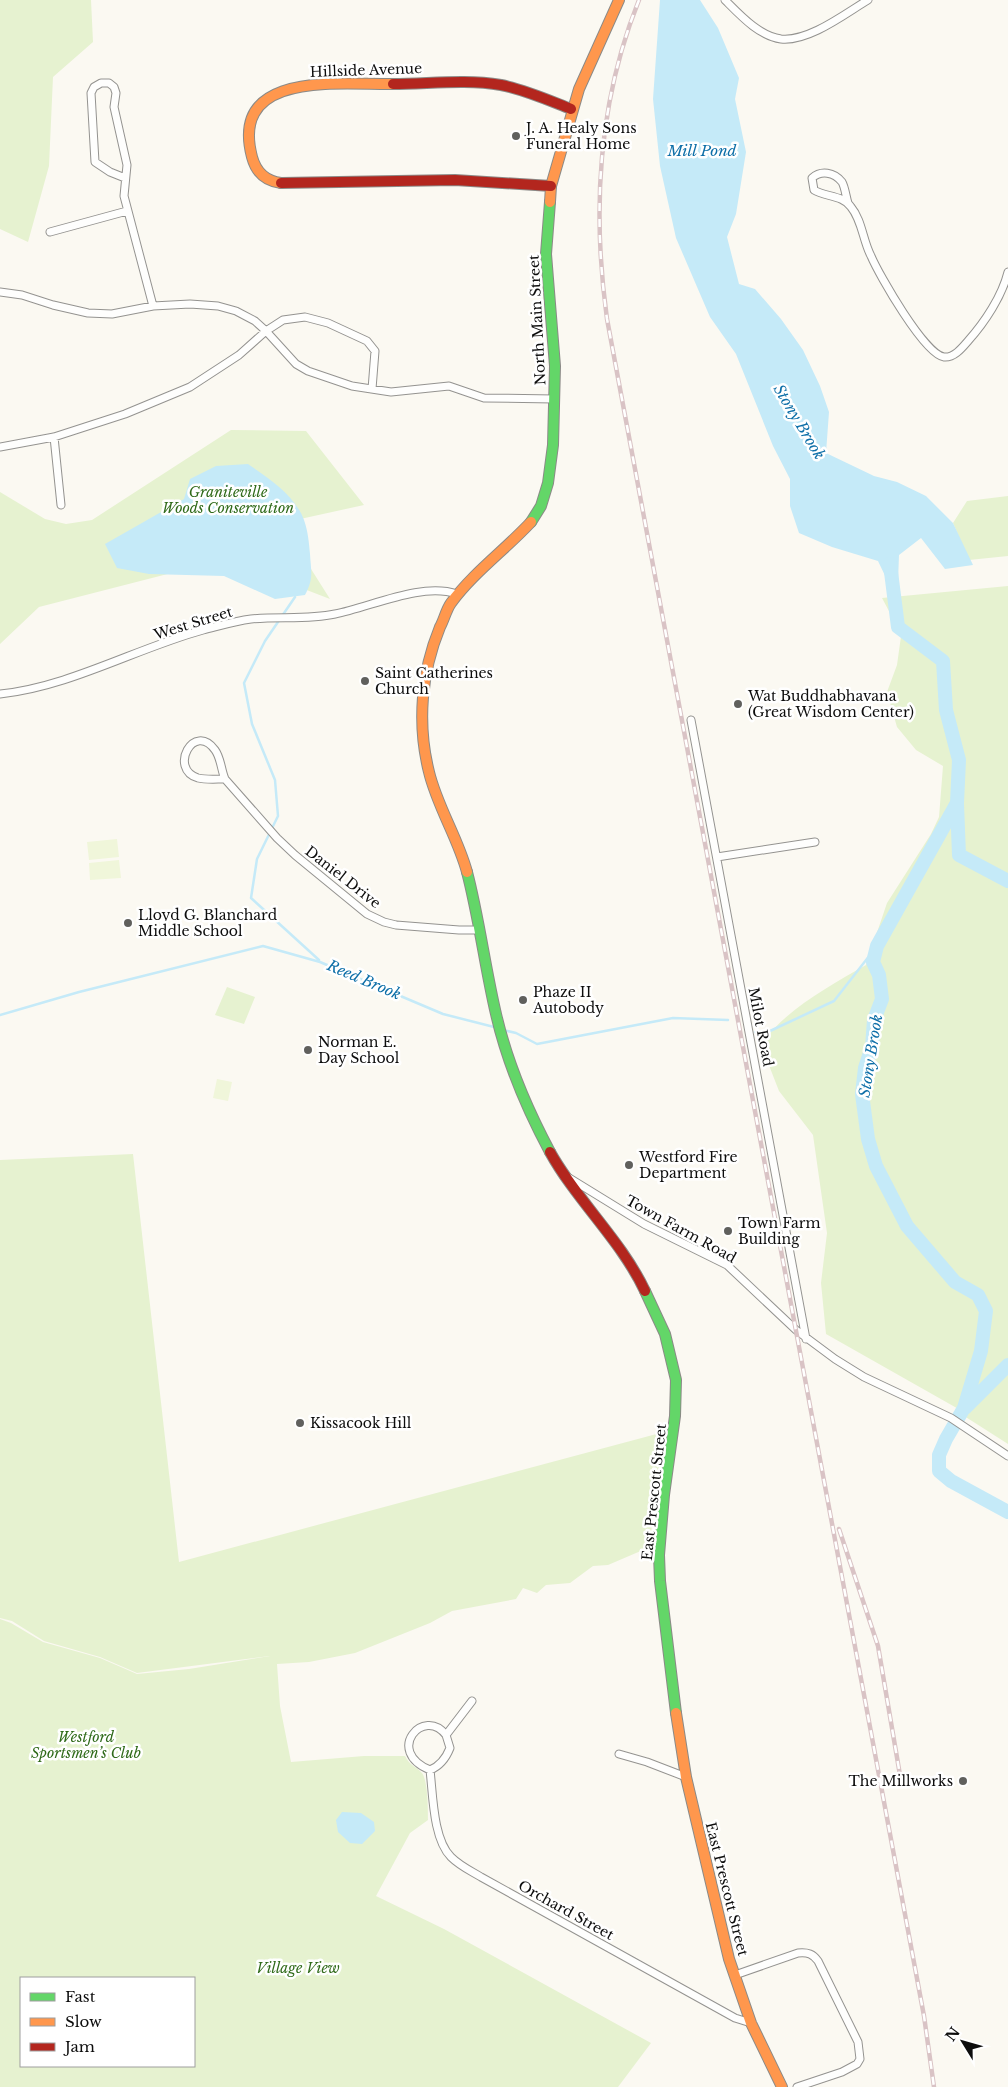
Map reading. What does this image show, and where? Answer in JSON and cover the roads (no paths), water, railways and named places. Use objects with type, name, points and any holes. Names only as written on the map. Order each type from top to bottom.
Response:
[{"type":"main road","name":"North Main Street","points":[[479,930],[464,861],[429,774],[422,736],[422,703],[426,672],[441,624],[457,594],[531,523],[542,506],[548,483],[553,445],[555,356],[546,254],[551,186],[572,109],[619,0]]},
{"type":"main road","name":"Hillside Avenue","points":[[551,186],[455,180],[294,184],[276,182],[263,176],[254,163],[248,142],[248,124],[258,108],[279,93],[309,85],[332,83],[406,84],[452,81],[498,84],[572,109]]},
{"type":"main road","name":"East Prescott Street","points":[[479,930],[501,1034],[519,1088],[535,1124],[563,1175],[621,1252],[642,1285],[665,1334],[672,1357],[676,1380],[675,1416],[664,1504],[660,1564],[669,1662],[686,1777],[729,1958],[752,2023],[782,2087]]},
{"type":"street","points":[[725,0],[744,19],[758,29],[783,39],[810,32],[843,17],[868,0]]},
{"type":"street","points":[[125,178],[110,172],[95,162],[91,93],[94,87],[101,83],[109,83],[114,87],[116,93],[114,107],[127,165],[124,196],[153,306]]},
{"type":"street","points":[[848,203],[814,190],[812,178],[820,173],[827,172],[842,183],[848,203],[855,214],[870,255],[888,290],[922,338],[938,355],[949,356],[959,352],[970,339],[1003,288],[1008,272]]},
{"type":"street","points":[[50,232],[127,211]]},
{"type":"street","points":[[0,292],[22,295],[53,305],[88,312],[112,314],[153,306],[190,304],[218,306],[236,310],[255,321],[266,330],[286,353],[308,371],[352,386],[391,392],[450,386],[484,398],[554,399]]},
{"type":"street","points":[[0,447],[54,437],[125,414],[190,387],[239,355],[266,330],[283,320],[305,317],[328,323],[367,341],[375,352],[372,389]]},
{"type":"street","points":[[54,437],[61,505]]},
{"type":"street","name":"West Street","points":[[0,694],[24,690],[83,672],[200,631],[226,624],[251,619],[334,614],[396,598],[438,590],[457,594]]},
{"type":"street","name":"Milot Road","points":[[691,720],[806,1339]]},
{"type":"street","name":"Daniel Drive","points":[[225,779],[197,778],[190,774],[184,760],[184,755],[190,744],[198,741],[205,742],[215,749],[225,779],[277,838],[367,914],[396,925],[479,930]]},
{"type":"street","points":[[716,857],[815,842]]},
{"type":"street","name":"Town Farm Road","points":[[563,1175],[644,1224],[726,1265],[806,1339],[864,1377],[950,1418],[1008,1456]]},
{"type":"street","points":[[446,1735],[472,1701]]},
{"type":"street","points":[[430,1725],[437,1727],[446,1735],[450,1748],[442,1762],[430,1770],[421,1767],[412,1758],[408,1748],[409,1739],[415,1731],[430,1725]]},
{"type":"street","points":[[620,1754],[686,1777]]},
{"type":"street","name":"Orchard Street","points":[[430,1770],[438,1831],[444,1849],[456,1862],[735,2018],[752,2023]]},
{"type":"street","points":[[735,1975],[790,1955],[806,1952],[814,1955],[818,1961],[858,2042],[860,2059],[857,2064],[842,2072],[797,2087]]},
{"type":"water","name":"Mill Pond","points":[[660,0],[700,0],[718,28],[739,78],[735,99],[746,152],[736,214],[727,237],[739,284],[755,289],[781,319],[803,350],[820,386],[829,412],[826,453],[874,476],[897,482],[926,496],[953,523],[973,565],[945,569],[921,538],[899,555],[898,582],[889,584],[878,561],[832,547],[799,533],[790,506],[790,479],[773,446],[736,354],[710,317],[676,238],[660,166],[653,99]]},
{"type":"water","points":[[248,464],[288,495],[304,520],[308,537],[311,570],[310,584],[305,595],[275,599],[224,576],[149,574],[117,568],[105,544],[184,499],[190,479],[216,466]]},
{"type":"water","points":[[342,1812],[361,1813],[374,1822],[375,1831],[362,1844],[350,1843],[338,1832],[336,1820]]},
{"type":"waterway","name":"Stony Brook","points":[[890,564],[898,627],[943,661],[946,710],[959,760],[957,803],[877,946],[873,962],[879,975],[882,999],[874,1020],[872,1047],[865,1068],[862,1094],[868,1139],[876,1166],[907,1226],[955,1282],[978,1295],[986,1311],[981,1351],[964,1408],[939,1455],[939,1471],[951,1481],[1008,1512]]},
{"type":"waterway","points":[[295,597],[265,641],[244,683],[252,724],[275,780],[278,816],[257,859],[251,898],[319,960]]},
{"type":"waterway","name":"Stony Brook","points":[[957,804],[959,855],[1008,881]]},
{"type":"waterway","name":"Reed Brook","points":[[0,1015],[79,992],[263,946],[320,962],[443,1014],[498,1028]]},
{"type":"waterway","points":[[755,1032],[770,1031],[834,1001],[877,946]]},
{"type":"waterway","name":"Reed Brook","points":[[503,1030],[516,1033],[537,1044],[673,1018],[728,1020]]},
{"type":"waterway","name":"Stony Brook","points":[[965,1408],[1008,1365]]},
{"type":"railway","points":[[639,0],[625,39],[615,78],[607,117],[602,157],[600,238],[607,319],[924,2016],[934,2087]]},
{"type":"railway","points":[[839,1529],[878,1646],[901,1781]]},
{"type":"place","name":"J. A. Healy Sons Funeral Home","points":[[516,136]]},
{"type":"place","name":"Saint Catherines Church","points":[[365,681]]},
{"type":"place","name":"Wat Buddhabhavana (Great Wisdom Center)","points":[[738,704]]},
{"type":"place","name":"Lloyd G. Blanchard Middle School","points":[[128,923]]},
{"type":"place","name":"Phaze II Autobody","points":[[523,1000]]},
{"type":"place","name":"Norman E. Day School","points":[[308,1050]]},
{"type":"place","name":"Westford Fire Department","points":[[629,1165]]},
{"type":"place","name":"Town Farm Building","points":[[728,1231]]},
{"type":"place","name":"Kissacook Hill","points":[[300,1423]]},
{"type":"place","name":"The Millworks","points":[[963,1781]]},
{"type":"park label","name":"Graniteville Woods Conservation","points":[[228,500]]},
{"type":"park label","name":"Westford Sportsmen’s Club","points":[[86,1745]]},
{"type":"park label","name":"Village View","points":[[298,1968]]}]
